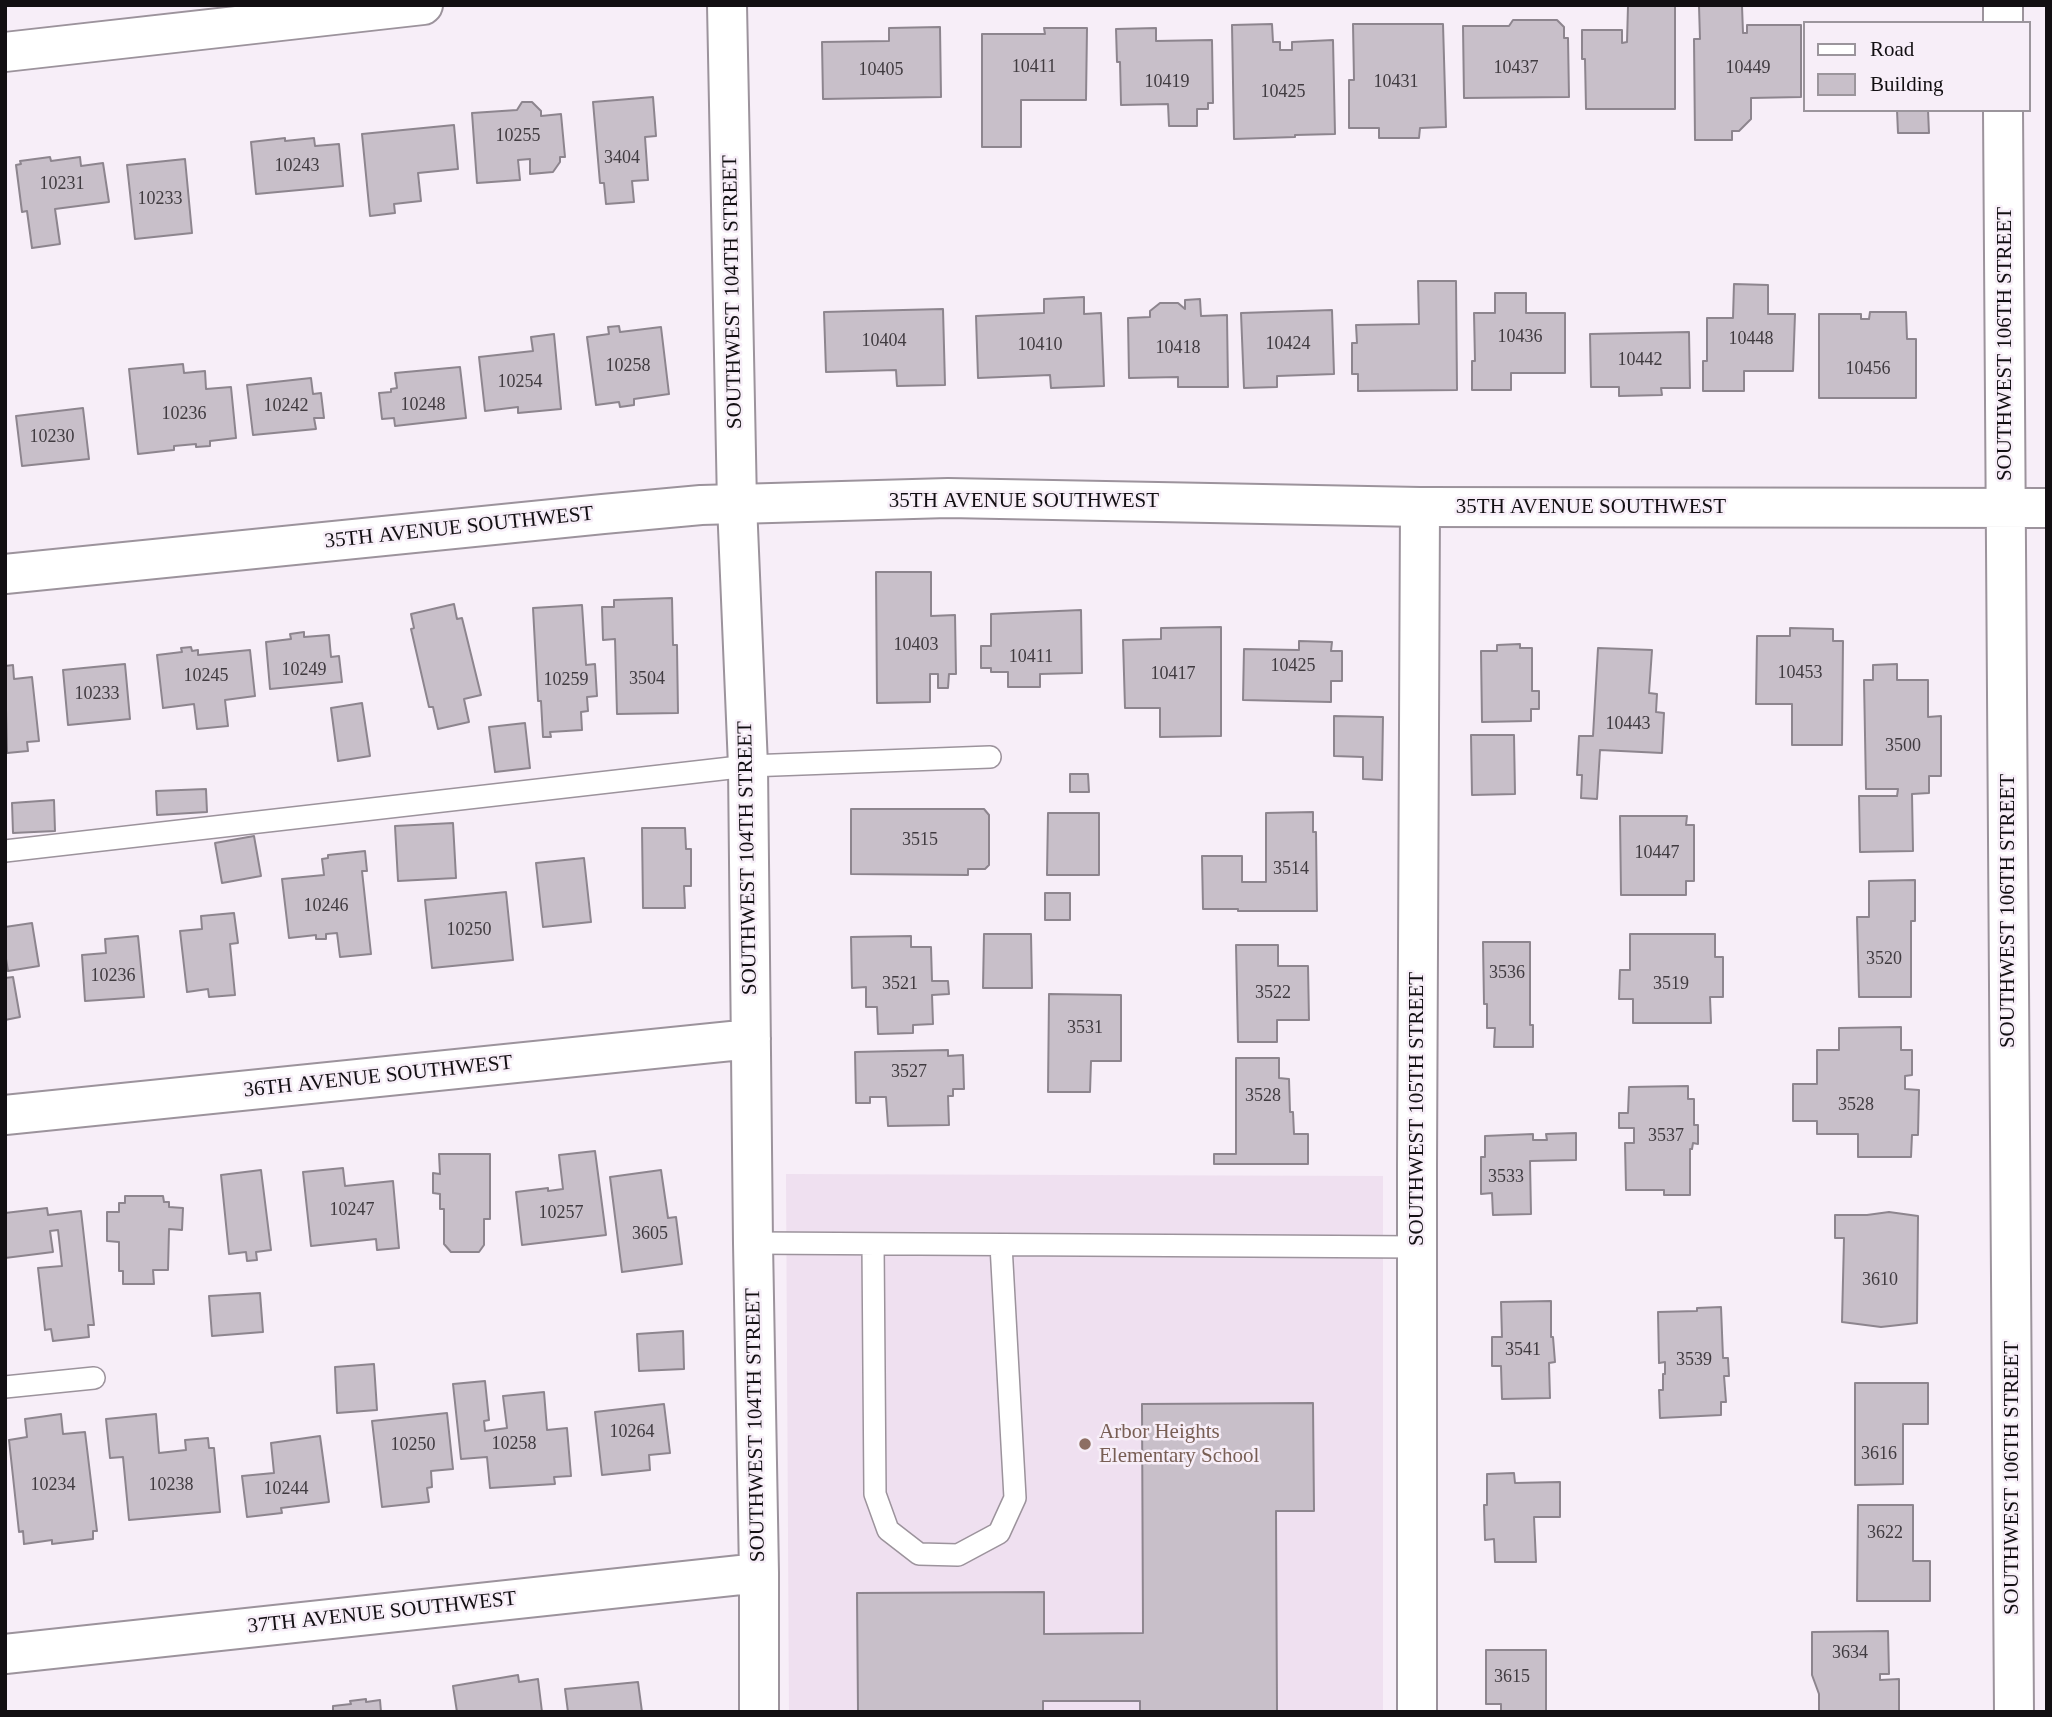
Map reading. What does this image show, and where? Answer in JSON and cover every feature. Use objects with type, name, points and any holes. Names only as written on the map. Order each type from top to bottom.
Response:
[{"type":"street","points":[[5,52],[423,5]]},
{"type":"street","name":"SOUTHWEST 104TH STREET","points":[[727,5],[737,504],[748,766],[759,1712]]},
{"type":"street","name":"SOUTHWEST 106TH STREET","points":[[2003,112],[2014,1712]]},
{"type":"street","name":"35TH AVENUE SOUTHWEST","points":[[5,574],[701,505],[948,498],[1420,507],[2047,508]]},
{"type":"street","name":"SOUTHWEST 105TH STREET","points":[[1417,1712],[1420,507]]},
{"type":"street","name":"36TH AVENUE SOUTHWEST","points":[[5,1115],[751,1040]]},
{"type":"street","name":"37TH AVENUE SOUTHWEST","points":[[5,1654],[759,1573]]},
{"type":"lane","points":[[5,851],[748,766],[990,757]]},
{"type":"lane","points":[[752,1243],[1417,1247]]},
{"type":"lane","points":[[873,1244],[875,1493],[888,1530],[919,1554],[958,1555],[999,1533],[1015,1498],[1001,1245]]},
{"type":"lane","points":[[5,1387],[94,1378]]},
{"type":"shaded area","name":"Arbor Heights Elementary School","points":[[786,1174],[1383,1176],[1383,1712],[789,1712]]},
{"type":"building","points":[[1628,6],[1675,6],[1675,109],[1586,109],[1582,30],[1622,30],[1622,43],[1627,42]]},
{"type":"building","points":[[1699,6],[1742,6],[1743,33],[1747,33],[1747,25],[1801,25],[1801,97],[1751,98],[1751,119],[1739,131],[1732,131],[1732,140],[1695,140],[1694,39],[1700,39]]},
{"type":"building","points":[[1513,20],[1557,20],[1564,27],[1564,38],[1568,38],[1569,97],[1464,98],[1463,26],[1509,26]]},
{"type":"building","points":[[1272,24],[1273,42],[1280,42],[1280,50],[1292,50],[1292,42],[1333,40],[1335,134],[1234,139],[1232,25]]},
{"type":"building","points":[[1353,24],[1443,24],[1446,127],[1420,128],[1419,138],[1379,138],[1379,128],[1349,128],[1349,80],[1354,80]]},
{"type":"building","points":[[940,27],[941,97],[823,99],[822,42],[889,41],[889,28]]},
{"type":"building","points":[[1044,28],[1087,28],[1086,100],[1021,100],[1021,147],[982,147],[982,34],[1045,34]]},
{"type":"building","points":[[1156,28],[1156,41],[1212,40],[1213,103],[1208,103],[1208,109],[1197,109],[1197,126],[1169,126],[1168,104],[1121,105],[1116,29]]},
{"type":"building","points":[[653,97],[656,136],[645,137],[648,180],[632,181],[634,202],[606,204],[604,183],[600,183],[593,102]]},
{"type":"building","points":[[522,102],[532,102],[541,111],[541,116],[561,114],[565,157],[560,157],[560,162],[553,172],[530,174],[530,159],[518,160],[520,180],[477,183],[472,113],[517,110]]},
{"type":"building","points":[[1897,112],[1928,112],[1929,133],[1898,133]]},
{"type":"building","points":[[454,125],[458,169],[418,173],[421,201],[394,204],[395,213],[370,216],[362,134]]},
{"type":"building","points":[[285,138],[285,141],[314,138],[315,146],[339,144],[343,186],[256,194],[251,142]]},
{"type":"building","points":[[50,157],[51,161],[80,157],[81,166],[103,163],[109,202],[55,209],[60,244],[32,248],[27,211],[22,212],[16,165],[21,164],[20,161]]},
{"type":"building","points":[[185,159],[192,233],[135,239],[127,165]]},
{"type":"building","points":[[1418,281],[1456,281],[1457,390],[1358,391],[1358,374],[1352,374],[1352,343],[1357,343],[1356,325],[1419,324]]},
{"type":"building","points":[[1734,284],[1768,285],[1768,314],[1795,314],[1793,371],[1744,371],[1744,391],[1703,391],[1703,361],[1707,361],[1707,318],[1733,318]]},
{"type":"building","points":[[1495,293],[1526,293],[1526,313],[1565,313],[1565,373],[1511,373],[1511,390],[1472,390],[1472,361],[1475,361],[1474,313],[1495,313]]},
{"type":"building","points":[[1084,297],[1084,314],[1101,313],[1104,386],[1051,388],[1050,375],[978,378],[976,316],[1044,313],[1044,299]]},
{"type":"building","points":[[1200,299],[1201,316],[1227,315],[1228,387],[1178,387],[1178,377],[1129,378],[1128,318],[1150,317],[1150,311],[1160,303],[1178,303],[1185,309],[1185,300]]},
{"type":"building","points":[[943,309],[945,385],[897,386],[896,370],[826,372],[824,312]]},
{"type":"building","points":[[1332,310],[1334,374],[1277,376],[1277,387],[1244,388],[1241,313]]},
{"type":"building","points":[[1870,312],[1906,312],[1907,339],[1916,339],[1916,398],[1819,398],[1819,314],[1861,314],[1861,319],[1869,319]]},
{"type":"building","points":[[619,326],[620,332],[661,327],[669,394],[634,399],[634,405],[620,407],[619,402],[596,405],[587,337],[609,334],[608,327]]},
{"type":"building","points":[[1689,332],[1690,388],[1661,388],[1662,395],[1619,396],[1619,387],[1591,387],[1590,334]]},
{"type":"building","points":[[554,334],[561,409],[518,413],[518,407],[485,411],[479,357],[533,351],[531,337]]},
{"type":"building","points":[[183,364],[184,373],[205,371],[206,389],[231,387],[236,438],[210,441],[210,446],[174,446],[174,450],[138,454],[129,369]]},
{"type":"building","points":[[460,367],[466,418],[395,426],[394,418],[382,419],[379,393],[391,392],[391,389],[397,388],[395,373]]},
{"type":"building","points":[[311,378],[313,394],[321,393],[324,418],[314,418],[316,429],[253,435],[247,385]]},
{"type":"building","points":[[83,408],[89,459],[22,466],[16,416]]},
{"type":"building","points":[[876,572],[931,572],[931,616],[955,615],[956,674],[949,674],[948,688],[938,688],[938,674],[930,674],[930,702],[877,703]]},
{"type":"building","points":[[672,598],[673,645],[677,645],[678,713],[617,714],[615,639],[603,640],[602,607],[614,607],[614,600]]},
{"type":"building","points":[[454,604],[457,619],[462,618],[481,695],[464,699],[469,722],[438,729],[433,707],[429,707],[411,629],[414,628],[411,614]]},
{"type":"building","points":[[582,605],[586,665],[595,664],[597,696],[587,697],[588,711],[581,712],[582,730],[550,732],[551,737],[543,737],[541,701],[538,701],[533,608]]},
{"type":"building","points":[[1081,610],[1082,673],[1040,674],[1040,687],[1008,687],[1008,672],[991,672],[991,668],[981,668],[981,646],[991,646],[991,614]]},
{"type":"building","points":[[1221,627],[1221,736],[1160,737],[1160,708],[1125,708],[1123,640],[1161,639],[1161,628]]},
{"type":"building","points":[[1790,628],[1833,629],[1833,641],[1843,641],[1842,745],[1792,745],[1792,704],[1756,704],[1757,636],[1790,636]]},
{"type":"building","points":[[304,632],[304,637],[329,635],[331,657],[339,656],[342,682],[270,689],[266,642],[291,639],[290,634]]},
{"type":"building","points":[[1299,641],[1332,642],[1331,651],[1342,651],[1342,681],[1331,681],[1331,702],[1243,700],[1244,649],[1299,650]]},
{"type":"building","points":[[1520,644],[1520,648],[1532,648],[1532,691],[1539,691],[1539,709],[1531,709],[1531,721],[1482,722],[1481,651],[1497,651],[1497,645]]},
{"type":"building","points":[[191,647],[192,651],[198,650],[198,655],[250,650],[255,696],[225,700],[228,726],[197,729],[194,704],[163,708],[157,655],[182,652],[181,648]]},
{"type":"building","points":[[1598,648],[1652,650],[1649,693],[1657,694],[1656,712],[1664,713],[1662,753],[1600,750],[1597,799],[1581,798],[1582,775],[1577,775],[1579,736],[1593,736]]},
{"type":"building","points":[[125,664],[130,719],[68,725],[63,670]]},
{"type":"building","points":[[1897,664],[1897,680],[1928,680],[1928,717],[1941,716],[1941,776],[1929,776],[1929,793],[1912,794],[1913,851],[1860,852],[1859,796],[1897,796],[1898,789],[1866,789],[1864,680],[1873,680],[1873,665]]},
{"type":"building","points":[[13,665],[14,679],[32,677],[39,741],[27,742],[28,751],[7,753],[5,666]]},
{"type":"building","points":[[362,703],[370,756],[338,761],[331,708]]},
{"type":"building","points":[[1334,716],[1383,717],[1382,780],[1363,779],[1363,757],[1334,756]]},
{"type":"building","points":[[525,723],[530,768],[495,772],[489,727]]},
{"type":"building","points":[[1471,735],[1514,735],[1515,794],[1472,795]]},
{"type":"building","points":[[1070,774],[1088,774],[1089,792],[1070,792]]},
{"type":"building","points":[[206,789],[207,812],[157,815],[156,791]]},
{"type":"building","points":[[54,800],[55,831],[13,833],[12,803]]},
{"type":"building","points":[[851,809],[984,809],[989,815],[989,865],[985,869],[968,869],[968,875],[851,874]]},
{"type":"building","points":[[1313,812],[1313,832],[1316,832],[1317,911],[1203,909],[1202,856],[1242,856],[1242,882],[1266,882],[1266,813]]},
{"type":"building","points":[[1048,813],[1099,813],[1099,875],[1047,875]]},
{"type":"building","points":[[1620,816],[1687,816],[1686,825],[1694,825],[1694,881],[1686,881],[1686,895],[1621,895]]},
{"type":"building","points":[[453,823],[456,878],[398,881],[395,826]]},
{"type":"building","points":[[642,828],[685,828],[686,849],[691,849],[691,886],[684,886],[685,908],[643,908]]},
{"type":"building","points":[[254,836],[261,876],[222,883],[215,843]]},
{"type":"building","points":[[365,851],[367,871],[362,871],[371,954],[340,957],[337,933],[326,934],[326,939],[316,939],[316,935],[289,938],[282,879],[324,875],[322,859],[328,858],[328,855]]},
{"type":"building","points":[[584,858],[591,922],[543,927],[536,863]]},
{"type":"building","points":[[1915,880],[1915,921],[1911,921],[1911,997],[1859,997],[1857,917],[1869,917],[1869,881]]},
{"type":"building","points":[[506,892],[513,960],[432,968],[425,900]]},
{"type":"building","points":[[1045,893],[1070,893],[1070,920],[1045,920]]},
{"type":"building","points":[[234,913],[238,943],[230,944],[235,995],[209,997],[208,989],[187,992],[180,931],[202,929],[201,916]]},
{"type":"building","points":[[32,923],[39,966],[8,971],[5,927]]},
{"type":"building","points":[[984,934],[1031,934],[1032,988],[983,988]]},
{"type":"building","points":[[1630,934],[1715,934],[1715,957],[1723,957],[1723,997],[1710,997],[1711,1023],[1633,1023],[1633,999],[1619,999],[1620,970],[1630,970]]},
{"type":"building","points":[[138,936],[144,997],[85,1001],[82,955],[106,953],[105,939]]},
{"type":"building","points":[[911,936],[911,947],[931,947],[932,981],[948,981],[949,994],[932,995],[933,1024],[913,1025],[913,1033],[878,1034],[877,1007],[866,1007],[866,987],[852,988],[851,937]]},
{"type":"building","points":[[1483,942],[1530,942],[1530,1025],[1533,1025],[1533,1047],[1494,1047],[1495,1028],[1487,1028],[1487,1004],[1484,1004]]},
{"type":"building","points":[[1236,945],[1278,945],[1278,966],[1308,966],[1309,1020],[1277,1020],[1277,1042],[1238,1042]]},
{"type":"building","points":[[13,977],[20,1017],[5,1020],[5,978]]},
{"type":"building","points":[[1049,994],[1121,995],[1121,1061],[1091,1061],[1090,1092],[1048,1092]]},
{"type":"building","points":[[1901,1027],[1901,1050],[1912,1050],[1912,1075],[1905,1076],[1905,1089],[1919,1090],[1918,1135],[1912,1135],[1911,1157],[1858,1157],[1858,1134],[1817,1134],[1817,1121],[1793,1121],[1793,1084],[1817,1084],[1817,1050],[1839,1050],[1839,1028]]},
{"type":"building","points":[[948,1050],[948,1056],[963,1055],[964,1089],[953,1089],[953,1096],[948,1096],[949,1125],[888,1126],[886,1097],[870,1097],[870,1103],[856,1103],[855,1052]]},
{"type":"building","points":[[1236,1058],[1279,1058],[1279,1078],[1289,1079],[1294,1134],[1308,1134],[1308,1164],[1214,1164],[1214,1154],[1236,1154]]},
{"type":"building","points":[[1688,1086],[1688,1099],[1694,1099],[1694,1125],[1698,1125],[1698,1144],[1693,1143],[1690,1149],[1690,1195],[1664,1195],[1664,1190],[1626,1190],[1625,1143],[1634,1143],[1634,1128],[1619,1128],[1619,1113],[1628,1113],[1629,1087]]},
{"type":"building","points":[[1576,1133],[1576,1160],[1530,1161],[1531,1214],[1493,1215],[1492,1193],[1481,1194],[1481,1157],[1485,1157],[1485,1136],[1533,1134],[1533,1140],[1547,1140],[1546,1134]]},
{"type":"building","points":[[595,1151],[606,1235],[522,1245],[516,1192],[563,1189],[559,1155]]},
{"type":"building","points":[[439,1154],[490,1154],[490,1219],[484,1219],[484,1245],[479,1252],[451,1252],[444,1244],[444,1209],[440,1209],[440,1194],[433,1193],[433,1173],[440,1174]]},
{"type":"building","points":[[343,1168],[345,1186],[393,1181],[399,1248],[377,1250],[376,1239],[311,1246],[303,1172]]},
{"type":"building","points":[[261,1170],[271,1250],[256,1252],[257,1260],[247,1261],[246,1252],[229,1254],[221,1175]]},
{"type":"building","points":[[661,1170],[668,1218],[676,1217],[682,1264],[622,1272],[610,1177]]},
{"type":"building","points":[[125,1196],[163,1196],[164,1202],[169,1202],[169,1207],[183,1208],[182,1230],[169,1229],[168,1270],[153,1270],[154,1284],[123,1284],[123,1271],[119,1271],[119,1242],[107,1241],[107,1212],[119,1212],[119,1203],[125,1203]]},
{"type":"building","points":[[47,1208],[48,1215],[81,1211],[94,1325],[88,1325],[89,1337],[53,1341],[51,1329],[45,1330],[38,1268],[62,1266],[58,1230],[50,1231],[53,1252],[5,1258],[5,1213]]},
{"type":"building","points":[[1889,1212],[1918,1216],[1917,1323],[1881,1327],[1842,1322],[1844,1238],[1835,1238],[1835,1215]]},
{"type":"building","points":[[260,1293],[263,1332],[212,1336],[209,1296]]},
{"type":"building","points":[[1551,1301],[1551,1337],[1555,1362],[1549,1363],[1550,1398],[1502,1399],[1501,1366],[1492,1366],[1492,1337],[1502,1337],[1501,1302]]},
{"type":"building","points":[[1721,1307],[1723,1358],[1728,1358],[1729,1376],[1724,1376],[1726,1402],[1721,1402],[1721,1415],[1660,1418],[1659,1390],[1663,1390],[1665,1362],[1659,1363],[1658,1312]]},
{"type":"building","points":[[683,1331],[684,1369],[639,1371],[637,1334]]},
{"type":"building","points":[[374,1364],[377,1410],[337,1413],[335,1367]]},
{"type":"building","points":[[485,1381],[489,1420],[484,1421],[485,1431],[507,1428],[503,1396],[544,1392],[547,1430],[567,1428],[571,1476],[554,1477],[555,1484],[490,1488],[487,1457],[461,1459],[453,1384]]},
{"type":"building","points":[[1855,1383],[1928,1383],[1928,1424],[1903,1424],[1903,1484],[1855,1485]]},
{"type":"building","points":[[1313,1403],[1314,1511],[1276,1511],[1277,1712],[1140,1712],[1140,1701],[1043,1701],[1043,1712],[858,1712],[857,1593],[1044,1592],[1044,1634],[1143,1633],[1142,1404]]},
{"type":"building","points":[[664,1404],[670,1453],[649,1455],[650,1470],[602,1475],[595,1412]]},
{"type":"building","points":[[447,1413],[453,1469],[431,1471],[432,1487],[427,1488],[429,1502],[382,1507],[372,1421]]},
{"type":"building","points":[[61,1414],[63,1434],[85,1432],[97,1531],[93,1531],[93,1539],[24,1544],[23,1531],[19,1532],[9,1440],[27,1437],[25,1419]]},
{"type":"building","points":[[156,1414],[159,1453],[186,1450],[185,1440],[208,1438],[209,1448],[214,1448],[220,1512],[129,1520],[123,1457],[110,1458],[106,1419]]},
{"type":"building","points":[[320,1436],[329,1502],[281,1508],[282,1513],[247,1517],[242,1476],[274,1473],[271,1443]]},
{"type":"building","points":[[1514,1473],[1515,1483],[1560,1482],[1560,1517],[1534,1517],[1536,1562],[1495,1562],[1494,1539],[1485,1540],[1487,1474]]},
{"type":"building","points":[[1858,1505],[1913,1505],[1913,1561],[1930,1561],[1930,1601],[1857,1601]]},
{"type":"building","points":[[1888,1631],[1889,1674],[1880,1674],[1880,1680],[1899,1679],[1899,1712],[1819,1712],[1819,1694],[1812,1675],[1812,1632]]},
{"type":"building","points":[[1486,1650],[1546,1650],[1546,1712],[1501,1712],[1501,1704],[1486,1704]]},
{"type":"building","points":[[518,1675],[519,1682],[538,1679],[542,1712],[457,1712],[453,1686]]},
{"type":"building","points":[[638,1682],[642,1712],[568,1712],[565,1689]]},
{"type":"building","points":[[366,1699],[366,1702],[380,1700],[381,1712],[333,1712],[333,1706]]},
{"type":"place","name":"Arbor Heights Elementary School","points":[[1085,1444]]}]
